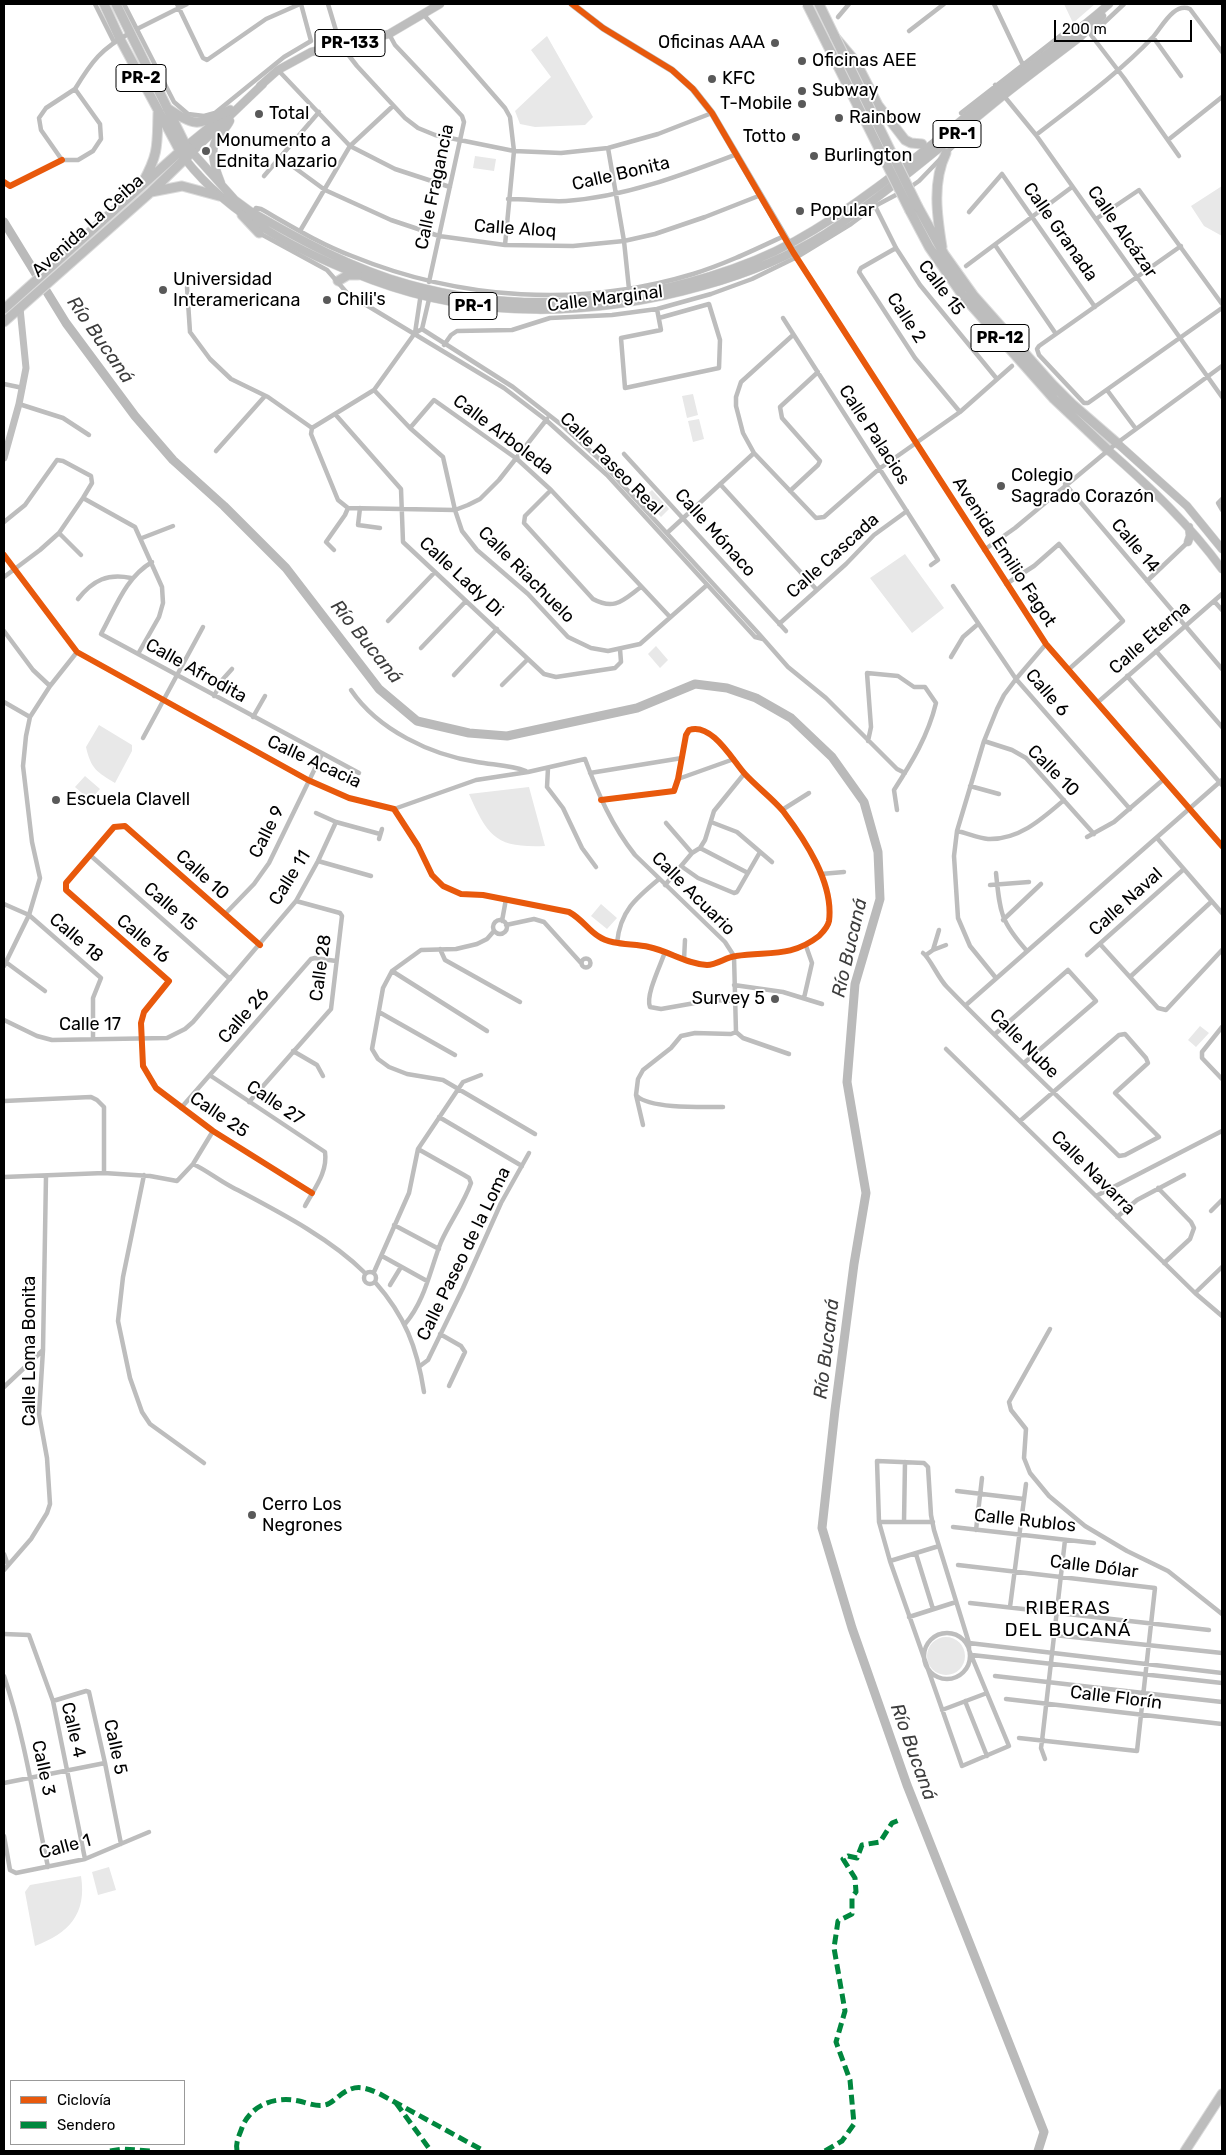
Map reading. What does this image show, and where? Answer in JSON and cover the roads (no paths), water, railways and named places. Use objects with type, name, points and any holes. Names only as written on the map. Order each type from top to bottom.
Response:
[{"type":"highway","name":"PR-2","points":[[104,4],[117,41],[162,109],[185,152]]},
{"type":"highway","name":"PR-2","points":[[116,4],[133,31],[162,109]]},
{"type":"highway","name":"PR-12","points":[[807,4],[914,209],[944,254],[974,296],[1039,370],[1072,404],[1117,443]]},
{"type":"highway","name":"PR-12","points":[[818,4],[914,209],[929,247],[963,296],[1054,399],[1108,450]]},
{"type":"highway","points":[[835,37],[856,62],[878,105],[905,140],[922,144]]},
{"type":"highway","points":[[139,190],[156,156],[162,109],[196,123],[206,122],[232,112]]},
{"type":"highway","name":"Avenida La Ceiba","points":[[4,309],[185,152]]},
{"type":"highway","name":"Avenida La Ceiba","points":[[4,322],[151,192],[185,152]]},
{"type":"highway","points":[[944,254],[937,213],[938,176],[946,152]]},
{"type":"highway","points":[[151,192],[182,186],[221,191]]},
{"type":"highway","points":[[242,214],[259,233]]},
{"type":"highway","points":[[338,281],[348,275],[358,275]]},
{"type":"highway","points":[[1185,2151],[1222,2094]]},
{"type":"main road","name":"PR-133","points":[[185,152],[278,70],[311,52],[390,34],[440,4]]},
{"type":"main road","name":"PR-1","points":[[185,152],[242,214],[327,261],[358,275],[427,290],[509,302],[569,302],[615,298],[660,290],[793,251],[838,214],[912,162],[1110,4]]},
{"type":"main road","points":[[221,191],[215,166],[214,150],[216,140],[229,123],[232,112]]},
{"type":"main road","name":"PR-1","points":[[221,191],[253,213],[354,265],[427,290]]},
{"type":"main road","name":"PR-12","points":[[1117,443],[1187,506],[1222,549]]},
{"type":"main road","name":"PR-12","points":[[1108,450],[1152,489],[1189,526],[1222,569]]},
{"type":"main road","points":[[1188,542],[1190,536],[1189,526]]},
{"type":"main road","points":[[1188,542],[1200,538]]},
{"type":"street","points":[[95,4],[117,41]]},
{"type":"street","points":[[124,4],[133,31],[174,102],[188,114],[204,116],[218,111],[284,57],[311,41],[300,4],[266,19],[206,60],[178,6]]},
{"type":"street","points":[[76,89],[100,124],[101,139],[94,151],[78,160],[62,160],[42,130],[39,118],[46,108],[76,89],[91,62],[117,41],[178,6],[187,4]]},
{"type":"street","points":[[328,4],[340,44],[405,118],[418,128],[435,135],[514,151],[561,153],[608,148],[658,134],[712,113]]},
{"type":"street","points":[[572,4],[603,28],[672,70],[693,89],[712,113],[793,251]]},
{"type":"street","points":[[838,17],[849,4]]},
{"type":"street","points":[[909,31],[944,4]]},
{"type":"street","points":[[994,4],[1023,65]]},
{"type":"street","points":[[1124,4],[1091,35],[1179,156]]},
{"type":"street","points":[[1036,136],[1118,70],[1153,37],[1175,12],[1186,7],[1193,13],[1222,52]]},
{"type":"street","points":[[424,15],[505,108],[510,118],[513,128],[514,151],[505,245]]},
{"type":"street","points":[[961,113],[999,91],[1023,65],[1069,29]]},
{"type":"street","name":"Calle Fragancia","points":[[390,34],[395,45],[462,116],[464,126],[427,290]]},
{"type":"street","points":[[1153,37],[1181,76]]},
{"type":"street","points":[[278,70],[350,146],[394,169],[450,187]]},
{"type":"street","name":"Calle Alcázar","points":[[999,91],[1036,136],[1222,397]]},
{"type":"street","points":[[1168,140],[1222,97]]},
{"type":"street","points":[[300,231],[326,190],[350,146],[393,106]]},
{"type":"street","points":[[264,176],[319,112]]},
{"type":"street","name":"Calle Marginal","points":[[443,347],[451,335],[457,331],[512,330],[550,318],[612,315],[656,309],[711,294],[752,279],[793,251],[851,224],[875,206],[919,181],[946,152],[971,130]]},
{"type":"street","points":[[608,148],[624,241],[629,289]]},
{"type":"street","name":"Calle Bonita","points":[[508,199],[566,201],[616,194],[674,178],[737,154]]},
{"type":"street","name":"Calle Aloq","points":[[280,157],[326,190],[391,220],[439,236],[505,245],[574,246],[624,241],[655,234],[761,195]]},
{"type":"street","name":"Calle Granada","points":[[970,212],[1002,174],[1095,307]]},
{"type":"street","points":[[966,266],[1072,186]]},
{"type":"street","points":[[1096,219],[1139,190],[1222,304]]},
{"type":"street","name":"Calle 15","points":[[875,206],[896,248],[925,292],[997,379]]},
{"type":"street","points":[[253,213],[256,208],[261,209],[351,256],[427,290],[551,296],[629,289],[692,274],[733,260],[784,236]]},
{"type":"street","points":[[259,233],[327,270],[348,294],[415,334]]},
{"type":"street","points":[[995,244],[1056,334]]},
{"type":"street","points":[[1181,246],[1039,346],[1037,349],[1039,355],[1084,403],[1088,404],[1222,308]]},
{"type":"street","name":"Calle 2","points":[[896,248],[861,268],[860,272],[915,358],[960,412]]},
{"type":"street","name":"Avenida Emilio Fagot","points":[[793,251],[1046,644],[1222,846]]},
{"type":"street","points":[[187,287],[190,332],[210,359],[231,378],[265,396],[312,428]]},
{"type":"street","points":[[415,334],[422,330],[427,290]]},
{"type":"street","points":[[427,290],[415,334],[374,390],[312,428],[311,434],[338,500],[348,508],[455,510],[480,499],[517,459],[548,418]]},
{"type":"street","points":[[656,309],[661,330],[621,338],[626,388],[719,368],[720,340],[709,304],[659,318]]},
{"type":"street","points":[[4,458],[20,404],[26,368],[21,307]]},
{"type":"street","name":"Calle Palacios","points":[[783,318],[938,560],[931,565]]},
{"type":"street","name":"Calle Paseo Real","points":[[422,330],[443,347]]},
{"type":"street","name":"Calle Paseo Real","points":[[415,334],[443,347],[512,387],[598,458],[755,637],[764,640]]},
{"type":"street","points":[[793,334],[743,380],[738,388],[736,401],[743,433],[754,453],[816,518],[820,518],[879,469],[960,412],[1012,366]]},
{"type":"street","points":[[984,550],[1015,528],[1065,484],[1117,443],[1222,366]]},
{"type":"street","points":[[790,492],[820,461],[782,418],[780,407],[818,372]]},
{"type":"street","points":[[4,384],[22,388]]},
{"type":"street","name":"Calle Riachuelo","points":[[374,390],[410,428],[443,457],[455,510],[462,531],[477,550],[528,594],[568,637],[591,648],[608,651],[640,644],[707,584]]},
{"type":"street","points":[[1107,390],[1136,429]]},
{"type":"street","points":[[216,451],[265,396]]},
{"type":"street","name":"Calle Arboleda","points":[[410,428],[434,400],[517,459],[551,490],[670,617]]},
{"type":"street","points":[[20,404],[63,418],[89,435]]},
{"type":"street","name":"Calle Lady Di","points":[[335,414],[401,489],[400,508],[403,542],[544,674],[556,677],[615,668],[621,662],[620,649]]},
{"type":"street","points":[[665,534],[684,519],[754,453]]},
{"type":"street","name":"Calle Mónaco","points":[[624,454],[786,631]]},
{"type":"street","points":[[4,522],[25,505],[57,460],[63,461],[91,476],[92,483],[59,532],[40,550],[4,577]]},
{"type":"street","points":[[720,484],[816,589]]},
{"type":"street","name":"Calle 14","points":[[1065,484],[1222,669]]},
{"type":"street","points":[[551,490],[525,516],[524,523],[593,600],[604,605],[614,605],[641,587]]},
{"type":"street","points":[[83,498],[136,527],[162,587],[163,603],[159,617],[138,654]]},
{"type":"street","points":[[1222,499],[1218,503],[1222,510]]},
{"type":"street","points":[[334,550],[326,542],[348,508]]},
{"type":"street","points":[[360,508],[358,525],[380,528]]},
{"type":"street","name":"Calle Cascada","points":[[780,624],[816,589],[846,564],[874,535],[907,511]]},
{"type":"street","points":[[142,538],[173,526]]},
{"type":"street","points":[[59,532],[81,555]]},
{"type":"street","name":"Calle Paseo Real","points":[[665,534],[788,667],[826,698],[897,770],[905,773]]},
{"type":"street","points":[[1146,581],[1188,542]]},
{"type":"street","points":[[1006,584],[1034,566],[1059,544],[1123,621],[1068,670]]},
{"type":"street","name":"Calle Acacia","points":[[4,555],[77,652],[308,780],[350,798],[394,809]]},
{"type":"street","name":"Calle Afrodita","points":[[152,562],[140,569],[131,578],[101,634],[322,754],[359,772]]},
{"type":"street","points":[[388,621],[435,572]]},
{"type":"street","points":[[78,598],[86,588],[107,576],[118,575],[131,578]]},
{"type":"street","name":"Calle 6","points":[[953,586],[1016,679],[1130,809]]},
{"type":"street","name":"Calle Eterna","points":[[1097,703],[1222,594]]},
{"type":"street","points":[[1214,600],[1222,610]]},
{"type":"street","points":[[421,648],[466,601]]},
{"type":"street","points":[[951,657],[963,637],[978,624]]},
{"type":"street","points":[[143,738],[203,627]]},
{"type":"street","points":[[458,674],[498,630]]},
{"type":"street","points":[[4,631],[33,670],[50,686]]},
{"type":"street","points":[[996,978],[970,946],[958,918],[954,856],[957,831],[984,741],[1004,695],[1046,644]]},
{"type":"street","points":[[1156,651],[1222,727]]},
{"type":"street","points":[[45,991],[5,965],[28,915],[40,878],[32,842],[24,775],[26,736],[30,717],[50,686],[77,652]]},
{"type":"street","points":[[502,685],[508,682],[528,659]]},
{"type":"street","points":[[214,696],[223,679],[232,668]]},
{"type":"street","points":[[868,741],[871,727],[867,673],[898,676],[914,686],[925,688],[936,703],[924,742],[894,790],[898,810]]},
{"type":"street","points":[[966,1005],[1221,782],[1127,676]]},
{"type":"street","points":[[351,690],[378,720],[408,738],[447,755],[476,762],[511,766],[528,772]]},
{"type":"street","points":[[253,717],[265,696]]},
{"type":"street","points":[[4,702],[30,717]]},
{"type":"street","points":[[596,866],[582,848],[563,808],[547,787],[548,768],[476,780],[394,809],[418,846],[432,874],[443,886],[461,894],[483,895],[570,912],[581,918],[598,936],[617,943],[649,946],[684,960],[708,965],[734,956],[779,954],[806,946],[824,932],[829,922],[828,902],[821,874],[782,810],[744,774],[718,741],[705,732],[692,729],[686,735],[674,791],[601,800]]},
{"type":"street","name":"Calle 10","points":[[984,741],[1012,750],[1026,758],[1094,834]]},
{"type":"street","name":"Calle 9","points":[[224,914],[254,884],[269,863],[322,754]]},
{"type":"street","points":[[590,773],[682,758]]},
{"type":"street","name":"Calle Acuario","points":[[548,768],[585,759],[601,800],[622,839],[635,855],[725,942],[734,956],[736,1032]]},
{"type":"street","points":[[678,779],[734,759]]},
{"type":"street","points":[[665,884],[692,853],[700,848],[712,822],[714,811],[744,774]]},
{"type":"street","points":[[1087,837],[1114,822],[1164,779]]},
{"type":"street","points":[[970,786],[999,794]]},
{"type":"street","points":[[782,810],[809,793]]},
{"type":"street","points":[[957,831],[987,839],[1010,837],[1035,824],[1064,800]]},
{"type":"street","points":[[316,813],[336,822],[380,834]]},
{"type":"street","name":"Calle 11","points":[[260,945],[296,901],[318,861],[336,822]]},
{"type":"street","points":[[712,822],[737,832],[772,862]]},
{"type":"street","points":[[666,823],[692,853]]},
{"type":"street","name":"Calle 10","points":[[90,855],[114,827],[125,826],[260,945]]},
{"type":"street","points":[[1157,838],[1222,913]]},
{"type":"street","points":[[700,848],[748,873]]},
{"type":"street","points":[[681,866],[698,878],[731,892],[737,892],[760,852]]},
{"type":"street","name":"Calle 15","points":[[90,855],[230,979]]},
{"type":"street","name":"Calle 16","points":[[90,855],[66,883],[66,890],[169,981],[144,1012],[140,1024],[142,1039]]},
{"type":"street","points":[[318,861],[371,876]]},
{"type":"street","name":"Calle Naval","points":[[1087,955],[1184,869]]},
{"type":"street","points":[[821,874],[844,872]]},
{"type":"street","points":[[996,873],[1003,920],[1008,930],[1027,951]]},
{"type":"street","points":[[617,943],[619,926],[626,912],[639,896],[659,878]]},
{"type":"street","points":[[990,885],[1029,882]]},
{"type":"street","points":[[1003,920],[1041,884]]},
{"type":"street","points":[[494,931],[502,934],[506,929],[504,923],[506,899]]},
{"type":"street","name":"Calle 28","points":[[249,1102],[331,1009],[342,916],[340,913],[296,901]]},
{"type":"street","points":[[1130,977],[1212,902]]},
{"type":"street","name":"Calle 18","points":[[4,904],[28,915],[101,978],[92,998],[93,1039]]},
{"type":"street","points":[[535,1134],[443,1080],[407,1074],[389,1067],[378,1059],[372,1049],[383,988],[392,971],[421,950],[456,949],[477,944],[487,939],[494,931],[494,924],[534,919],[544,922],[581,963]]},
{"type":"street","points":[[933,950],[939,930]]},
{"type":"street","points":[[684,960],[685,940]]},
{"type":"street","points":[[1100,944],[1158,1008],[1166,1010],[1222,950]]},
{"type":"street","name":"Calle 17","points":[[4,1020],[45,1038],[167,1038],[193,1022],[260,945]]},
{"type":"street","points":[[804,998],[812,963],[806,946]]},
{"type":"street","points":[[933,950],[946,946]]},
{"type":"street","points":[[440,949],[444,960],[520,1002]]},
{"type":"street","name":"Calle Nube","points":[[933,950],[925,954],[937,976],[1024,1063],[1119,1156],[1125,1155],[1159,1137],[1116,1093],[1148,1062],[1125,1034],[1119,1035],[1054,1092]]},
{"type":"street","points":[[665,952],[649,998],[650,1007],[660,1009],[712,1000],[734,1001]]},
{"type":"street","name":"Calle 26","points":[[181,1108],[311,960],[315,958],[336,961]]},
{"type":"street","points":[[995,1034],[1068,970],[1096,1001],[1024,1063]]},
{"type":"street","points":[[392,971],[487,1031]]},
{"type":"street","points":[[734,985],[783,992],[822,1004]]},
{"type":"street","points":[[379,1012],[455,1055]]},
{"type":"street","points":[[1222,1027],[1202,1052],[1202,1058],[1222,1080]]},
{"type":"street","points":[[643,1125],[636,1095],[638,1079],[643,1070],[671,1048],[681,1036],[695,1033],[731,1034],[736,1032],[743,1038],[789,1054]]},
{"type":"street","name":"Calle 25","points":[[142,1039],[143,1066],[156,1088],[213,1131],[312,1193]]},
{"type":"street","name":"Calle Navarra","points":[[946,1049],[1195,1293],[1222,1316]]},
{"type":"street","points":[[293,1051],[317,1065],[323,1076]]},
{"type":"street","points":[[374,1272],[409,1193],[418,1149],[463,1082],[482,1075]]},
{"type":"street","name":"Calle 27","points":[[211,1076],[325,1152],[326,1159],[323,1175],[312,1193]]},
{"type":"street","points":[[1020,1122],[1054,1092]]},
{"type":"street","points":[[636,1095],[641,1101],[670,1106],[723,1107]]},
{"type":"street","points":[[4,1101],[91,1097],[97,1100],[104,1107],[104,1174]]},
{"type":"street","points":[[439,1117],[522,1166]]},
{"type":"street","points":[[4,1178],[104,1174],[144,1175],[177,1181],[194,1164],[213,1131]]},
{"type":"street","points":[[1096,1196],[1222,1131]]},
{"type":"street","points":[[404,1324],[416,1308],[439,1250],[472,1183],[464,1174],[418,1149]]},
{"type":"street","name":"Calle Paseo de la Loma","points":[[420,1366],[428,1360],[501,1203],[529,1152]]},
{"type":"street","points":[[194,1164],[228,1185],[293,1220],[351,1260],[365,1273]]},
{"type":"street","points":[[144,1175],[123,1277],[118,1321],[130,1378],[142,1412],[150,1424],[204,1463]]},
{"type":"street","points":[[1118,1217],[1138,1200],[1184,1175]]},
{"type":"street","name":"Calle Loma Bonita","points":[[4,1570],[31,1539],[49,1508],[47,1458],[39,1414],[43,1350],[46,1176]]},
{"type":"street","points":[[1158,1188],[1191,1222],[1194,1228],[1190,1239],[1164,1263]]},
{"type":"street","points":[[305,1206],[312,1193]]},
{"type":"street","points":[[1211,1211],[1222,1200]]},
{"type":"street","points":[[394,1225],[439,1250]]},
{"type":"street","points":[[382,1256],[427,1281]]},
{"type":"street","points":[[390,1284],[401,1267]]},
{"type":"street","points":[[1195,1293],[1222,1267]]},
{"type":"street","points":[[365,1273],[369,1271],[374,1272]]},
{"type":"street","points":[[374,1272],[377,1277],[375,1282]]},
{"type":"street","points":[[365,1273],[366,1282],[369,1284],[375,1282]]},
{"type":"street","points":[[375,1282],[387,1296],[411,1336],[420,1366],[424,1392]]},
{"type":"street","points":[[1050,1328],[1009,1402],[1011,1410],[1026,1429],[1024,1458],[1030,1473],[1049,1496],[1085,1526],[1127,1551],[1168,1571],[1222,1614]]},
{"type":"street","points":[[440,1334],[461,1346],[465,1352],[450,1386]]},
{"type":"street","points":[[4,1387],[43,1350]]},
{"type":"street","points":[[877,1461],[905,1462],[924,1463],[928,1467],[932,1522],[971,1652],[1009,1746],[962,1766],[924,1663],[879,1522],[877,1461]]},
{"type":"street","points":[[904,1522],[905,1462]]},
{"type":"street","points":[[976,1530],[982,1478]]},
{"type":"street","points":[[1010,1608],[1026,1484]]},
{"type":"street","points":[[957,1491],[1024,1500]]},
{"type":"street","points":[[879,1522],[932,1522]]},
{"type":"street","name":"Calle Rublos","points":[[953,1527],[1094,1543]]},
{"type":"street","points":[[1045,1759],[1042,1741],[1059,1576],[1065,1540]]},
{"type":"street","points":[[890,1561],[939,1546]]},
{"type":"street","points":[[4,1554],[8,1565]]},
{"type":"street","points":[[916,1554],[933,1609]]},
{"type":"street","name":"Calle Dólar","points":[[958,1565],[1154,1588],[1137,1751],[1019,1738]]},
{"type":"street","points":[[909,1617],[956,1602]]},
{"type":"street","points":[[970,1603],[1209,1630]]},
{"type":"street","points":[[949,1633],[958,1636],[965,1642],[971,1652],[967,1668],[953,1678],[935,1677],[928,1671],[924,1663],[926,1645],[932,1638],[940,1634],[949,1633]]},
{"type":"street","name":"Calle 4","points":[[4,1634],[29,1635],[53,1701],[85,1859]]},
{"type":"street","points":[[1054,1635],[1222,1653]]},
{"type":"street","points":[[969,1644],[1222,1672]]},
{"type":"street","points":[[971,1652],[1222,1683]]},
{"type":"street","name":"Calle 3","points":[[4,1676],[16,1713],[32,1777],[48,1867]]},
{"type":"street","points":[[995,1676],[1222,1702]]},
{"type":"street","name":"Calle 5","points":[[53,1701],[86,1691],[89,1692],[106,1763],[121,1844]]},
{"type":"street","points":[[942,1710],[987,1693]]},
{"type":"street","name":"Calle Florín","points":[[1006,1699],[1222,1724]]},
{"type":"street","points":[[965,1701],[987,1756]]},
{"type":"street","points":[[4,1783],[106,1763]]},
{"type":"street","name":"Calle 1","points":[[4,1836],[10,1870],[16,1873],[85,1859],[149,1832]]},
{"type":"waterway","name":"Río Bucaná","points":[[4,222],[66,323],[135,416],[173,460],[224,506],[286,568],[379,689],[417,721],[469,733],[507,736],[637,708],[695,684],[727,688],[756,698],[791,718],[832,757],[864,802],[878,852],[880,899],[855,984],[847,1082],[866,1193],[854,1264],[822,1528],[852,1628],[907,1785],[1044,2132],[1038,2151]]},
{"type":"place","name":"Oficinas AAA","points":[[775,43]]},
{"type":"place","name":"Oficinas AEE","points":[[802,61]]},
{"type":"place","name":"KFC","points":[[712,79]]},
{"type":"place","name":"Subway","points":[[802,91]]},
{"type":"place","name":"T-Mobile","points":[[802,104]]},
{"type":"place","name":"Total","points":[[259,114]]},
{"type":"place","name":"Rainbow","points":[[839,118]]},
{"type":"place","name":"Totto","points":[[796,137]]},
{"type":"place","name":"Monumento a Ednita Nazario","points":[[206,151]]},
{"type":"place","name":"Burlington","points":[[814,156]]},
{"type":"place","name":"Popular","points":[[800,211]]},
{"type":"place","name":"Universidad Interamericana","points":[[163,290]]},
{"type":"place","name":"Chili's","points":[[327,300]]},
{"type":"place","name":"Colegio Sagrado Corazón","points":[[1001,486]]},
{"type":"place","name":"Escuela Clavell","points":[[56,800]]},
{"type":"place","name":"Survey 5","points":[[775,999]]},
{"type":"place","name":"Cerro Los Negrones","points":[[252,1515]]},
{"type":"district","name":"RIBERAS DEL BUCANÁ","points":[[1068,1620]]}]
